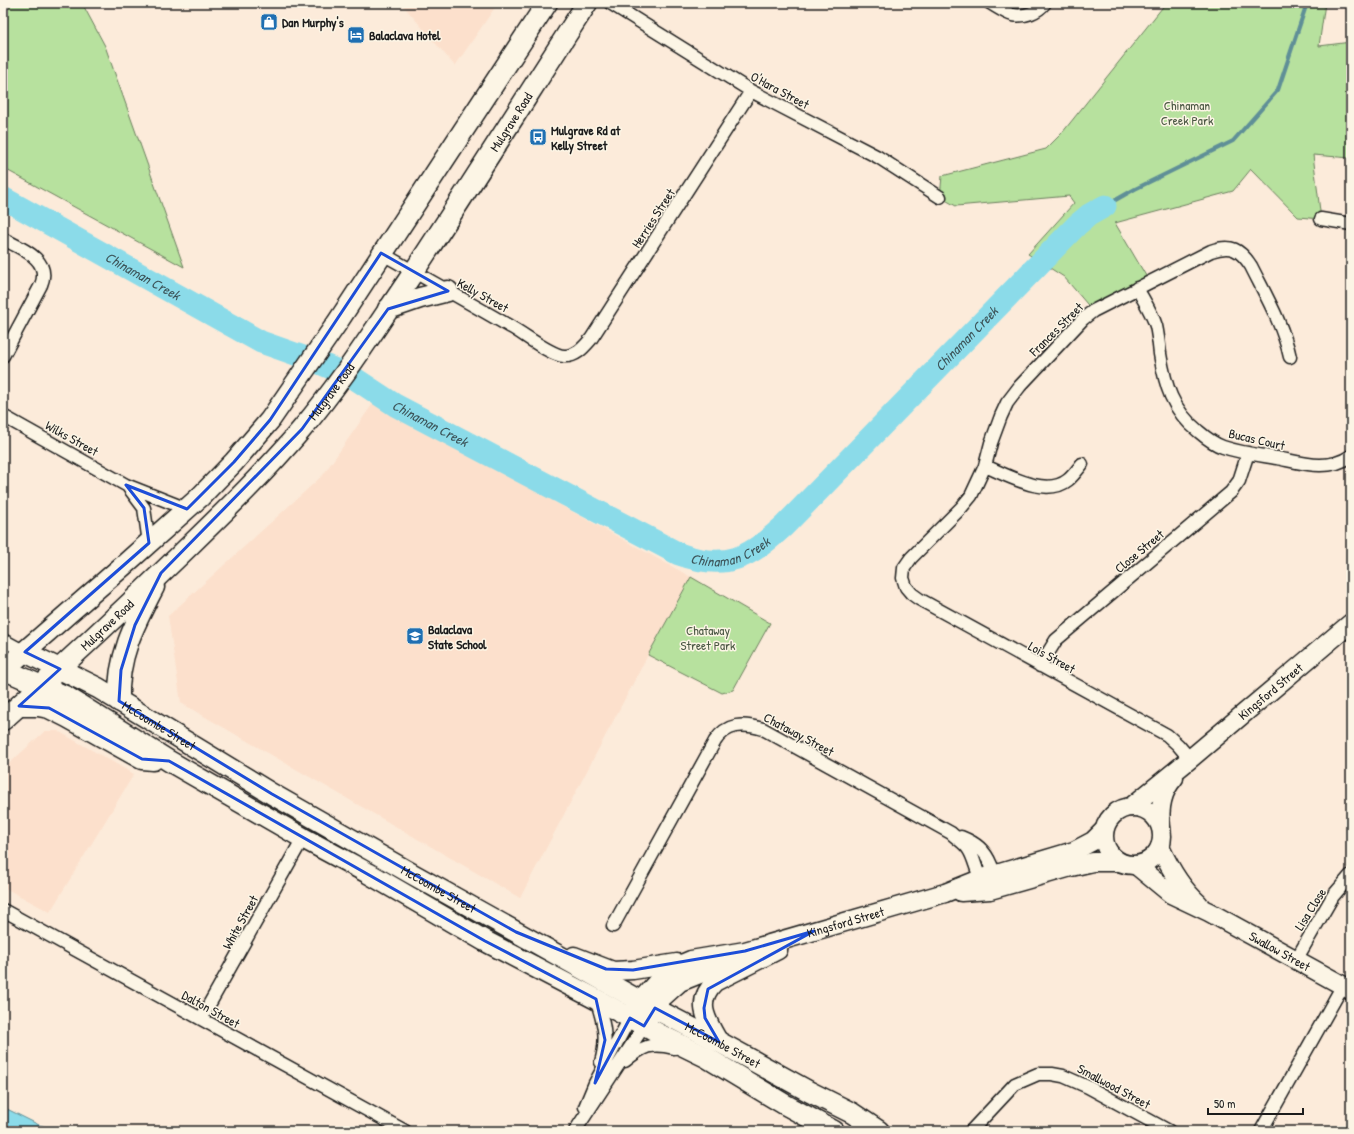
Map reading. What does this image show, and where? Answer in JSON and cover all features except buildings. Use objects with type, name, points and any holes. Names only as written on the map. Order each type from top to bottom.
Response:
[{"type":"main road","points":[[4,670],[187,509],[220,477],[270,420],[319,350],[547,3]]},
{"type":"main road","name":"Mulgrave Road","points":[[3,720],[60,669],[161,573],[270,466],[302,429],[352,362],[461,200],[587,3]]},
{"type":"main road","points":[[388,309],[420,298],[448,291]]},
{"type":"main road","points":[[119,701],[119,681],[126,647],[135,625],[161,573]]},
{"type":"main road","name":"McCoombe Street","points":[[25,652],[98,688],[272,794],[516,932],[852,1114],[879,1131]]},
{"type":"main road","name":"McCoombe Street","points":[[4,670],[73,700],[169,760],[303,838],[368,873],[485,941],[706,1057],[784,1104],[834,1131]]},
{"type":"main road","points":[[19,706],[38,706],[49,708],[142,759],[169,760]]},
{"type":"street","name":"O'Hara Street","points":[[610,3],[752,91],[878,156],[940,197]]},
{"type":"street","points":[[990,3],[1013,15],[1023,15],[1034,12],[1045,3]]},
{"type":"street","name":"Herries Street","points":[[572,356],[591,339],[752,91]]},
{"type":"street","points":[[1321,220],[1351,224]]},
{"type":"street","points":[[3,239],[35,257],[42,268],[43,276],[42,282],[3,356]]},
{"type":"street","name":"Frances Street","points":[[903,578],[904,568],[911,558],[971,496],[985,466],[991,443],[1007,403],[1020,386],[1083,319],[1104,305],[1211,251],[1221,248],[1231,248],[1239,251],[1252,266],[1280,326],[1288,346],[1290,357]]},
{"type":"street","name":"Kelly Street","points":[[382,254],[512,327],[554,354],[572,356]]},
{"type":"street","name":"Bucas Court","points":[[1137,288],[1153,318],[1166,384],[1171,396],[1179,413],[1204,436],[1222,447],[1314,466],[1333,464],[1351,456]]},
{"type":"street","name":"Wilks Street","points":[[3,416],[126,485],[187,509]]},
{"type":"street","name":"Close Street","points":[[1040,666],[1056,640],[1231,492],[1239,481],[1248,453]]},
{"type":"street","points":[[985,466],[1028,484],[1055,486],[1067,481],[1082,464]]},
{"type":"street","name":"Wilks Street","points":[[126,485],[144,508],[149,543]]},
{"type":"street","name":"Lois Street","points":[[903,578],[906,587],[919,599],[1167,735],[1190,759]]},
{"type":"street","name":"Kingsford Street","points":[[1131,807],[1351,623]]},
{"type":"street","name":"McCoombe Street","points":[[3,640],[25,652]]},
{"type":"street","name":"Chataway Street","points":[[613,926],[714,741],[729,727],[745,725],[763,728],[951,834],[966,846],[988,881]]},
{"type":"street","name":"Kingsford Street","points":[[1161,827],[1160,809],[1163,793],[1170,782],[1190,759]]},
{"type":"street","points":[[1131,807],[1149,811],[1156,818],[1161,827],[1162,837],[1160,847],[1155,856],[1147,862],[1137,866],[1127,866],[1117,862],[1110,856],[1105,848],[1103,839],[1104,830],[1108,821],[1114,814],[1122,809],[1131,807]]},
{"type":"street","name":"Kingsford Street","points":[[637,1022],[663,975],[672,968],[691,960],[745,951],[988,881],[1079,848],[1093,841],[1104,830]]},
{"type":"street","name":"White Street","points":[[201,1019],[303,838]]},
{"type":"street","name":"Swallow Street","points":[[1160,847],[1166,861],[1178,881],[1191,896],[1209,912]]},
{"type":"street","name":"Kingsford Street","points":[[988,881],[1097,862],[1117,862]]},
{"type":"street","name":"Swallow Street","points":[[1137,866],[1171,894],[1209,912],[1347,988]]},
{"type":"street","name":"Lisa Close","points":[[1296,960],[1333,896],[1351,875]]},
{"type":"street","name":"Dalton Street","points":[[3,910],[405,1131]]},
{"type":"street","points":[[719,1042],[705,1018],[705,998],[708,988],[714,982],[814,931]]},
{"type":"street","points":[[516,932],[587,962],[613,971],[635,970],[691,960]]},
{"type":"street","name":"Kingsford Street","points":[[648,1004],[666,994],[680,982],[720,966],[745,951]]},
{"type":"street","points":[[1261,1131],[1347,988]]},
{"type":"street","points":[[578,1130],[595,1083],[604,1050],[605,1040],[603,1021],[596,998]]},
{"type":"street","points":[[595,1083],[637,1022]]},
{"type":"street","points":[[578,1130],[618,1067],[637,1022]]},
{"type":"street","points":[[618,1067],[638,1051],[652,1045],[662,1045],[706,1057]]},
{"type":"street","name":"Smallwood Street","points":[[971,1131],[1015,1084],[1038,1074],[1052,1074],[1063,1076],[1088,1086],[1169,1131]]},
{"type":"highlighted area","points":[[381,253],[448,291],[388,309],[302,429],[161,573],[135,625],[121,670],[119,701],[272,794],[516,932],[606,969],[633,970],[745,951],[814,931],[708,989],[704,1008],[705,1018],[719,1042],[655,1008],[644,1026],[630,1018],[595,1083],[605,1040],[596,999],[485,941],[169,761],[142,759],[49,708],[19,706],[60,669],[25,652],[149,543],[144,508],[126,485],[187,509],[234,462],[270,420]]},
{"type":"shaded area","points":[[401,3],[498,3],[455,66]]},
{"type":"shaded area","name":"Balaclava State School","points":[[374,402],[691,577],[648,655],[520,898],[181,703],[168,616],[323,475]]},
{"type":"shaded area","points":[[45,731],[58,731],[134,774],[50,912],[3,887],[3,769]]},
{"type":"green space","points":[[3,3],[82,3],[105,46],[184,267],[3,168]]},
{"type":"green space","name":"Chinaman Creek Park","points":[[1166,3],[1325,3],[1319,46],[1351,42],[1351,158],[1313,155],[1321,219],[1298,217],[1251,169],[1233,191],[1115,223],[1149,281],[1093,311],[1064,277],[1028,254],[1074,203],[1069,196],[956,206],[940,197],[942,176],[1046,149],[1062,133]]},
{"type":"green space","name":"Chataway Street Park","points":[[691,577],[770,623],[733,690],[722,693],[648,655]]},
{"type":"water","points":[[3,1107],[39,1125],[62,1131],[3,1131]]},
{"type":"waterway","name":"Chinaman Creek","points":[[1105,206],[1135,189],[1233,141],[1278,90],[1307,3]]},
{"type":"waterway","name":"Chinaman Creek","points":[[3,198],[261,342],[315,361],[354,378],[395,405],[679,554],[710,561],[724,561],[748,553],[784,526],[1077,225],[1089,215],[1105,206]]},
{"type":"place","name":"Dan Murphy's","points":[[269,22]]},
{"type":"place","name":"Balaclava Hotel","points":[[356,35]]},
{"type":"place","name":"Mulgrave Rd at Kelly Street","points":[[538,137]]},
{"type":"place","name":"Balaclava State School","points":[[415,636]]}]
